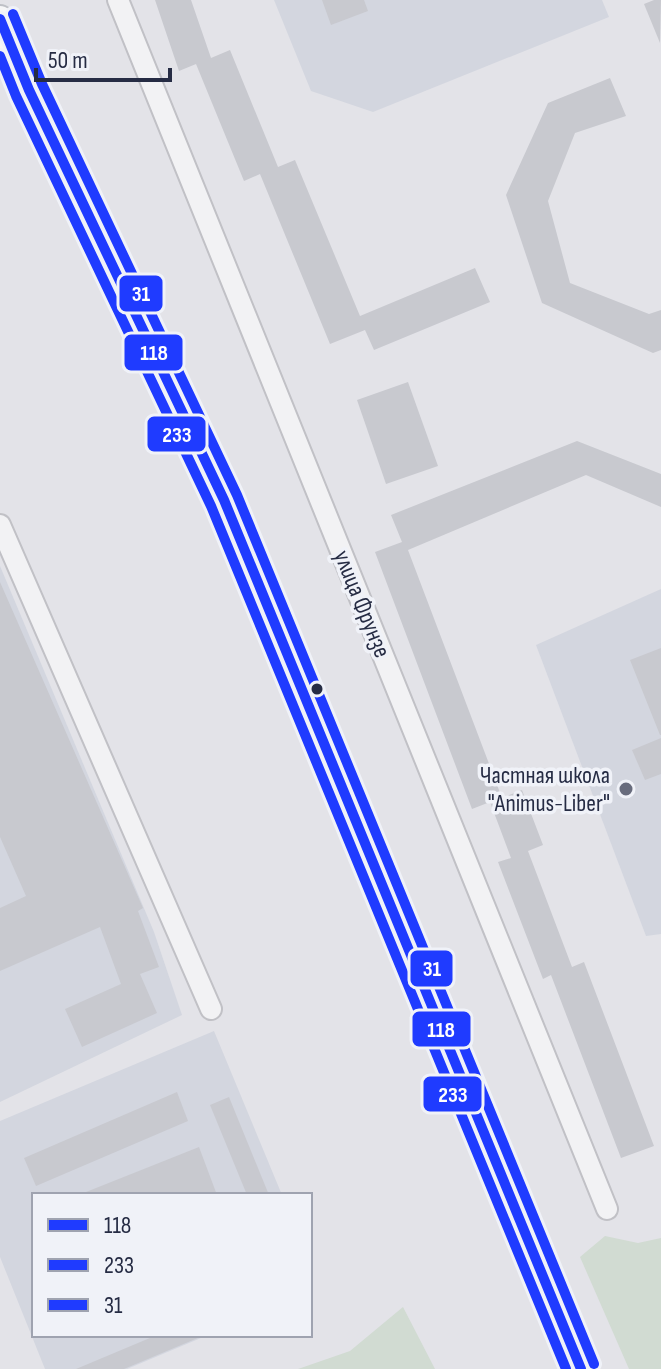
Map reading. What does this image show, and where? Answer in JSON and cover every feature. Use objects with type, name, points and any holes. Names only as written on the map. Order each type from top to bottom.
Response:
[{"type":"main road","points":[[0,19],[35,102],[224,500],[581,1369]]},
{"type":"street","name":"улица Фрунзе","points":[[118,0],[607,1209]]},
{"type":"street","points":[[0,525],[211,1009]]},
{"type":"shaded area","points":[[274,0],[602,0],[609,17],[373,112],[311,91]]},
{"type":"shaded area","points":[[0,566],[154,932],[182,1015],[0,1102]]},
{"type":"shaded area","name":"Частная школа \"Animus-Liber\"","points":[[661,589],[661,934],[646,936],[536,645]]},
{"type":"shaded area","points":[[214,1031],[281,1193],[32,1193],[32,1337],[0,1257],[0,1121]]},
{"type":"shaded area","points":[[605,1236],[638,1243],[661,1238],[661,1369],[629,1369],[580,1257]]},
{"type":"shaded area","points":[[403,1307],[435,1369],[298,1369],[350,1351]]},
{"type":"shaded area","points":[[32,1337],[203,1337],[127,1369],[45,1369]]},
{"type":"building","points":[[155,0],[191,0],[211,58],[230,50],[278,167],[295,160],[360,316],[475,268],[490,302],[374,350],[365,330],[330,344],[260,174],[244,181],[196,64],[179,71]]},
{"type":"building","points":[[322,0],[364,0],[368,11],[331,25]]},
{"type":"building","points":[[661,0],[660,43],[644,4]]},
{"type":"building","points":[[610,78],[626,116],[575,133],[548,201],[570,283],[649,314],[661,310],[661,350],[653,353],[542,303],[506,195],[548,103]]},
{"type":"building","points":[[408,382],[438,466],[386,484],[357,400]]},
{"type":"building","points":[[577,441],[661,474],[661,507],[586,475],[408,550],[502,798],[522,790],[543,845],[528,851],[572,967],[584,962],[654,1146],[621,1158],[551,975],[543,979],[498,862],[511,858],[490,802],[472,809],[375,552],[402,542],[391,515]]},
{"type":"building","points":[[0,582],[143,908],[138,911],[159,967],[140,974],[157,1013],[82,1047],[65,1009],[121,984],[100,927],[0,971],[0,908],[26,896],[0,837]]},
{"type":"building","points":[[661,648],[661,735],[660,735],[630,660]]},
{"type":"building","points":[[661,738],[661,774],[645,780],[632,750]]},
{"type":"building","points":[[177,1092],[188,1121],[36,1186],[24,1158]]},
{"type":"building","points":[[229,1097],[268,1193],[246,1193],[210,1105]]},
{"type":"building","points":[[199,1147],[216,1193],[84,1193]]},
{"type":"building","points":[[152,1337],[200,1337],[124,1369],[76,1369]]},
{"type":"transit line","name":"31","points":[[13,14],[42,84],[237,495],[594,1364]]},
{"type":"transit line","name":"118","points":[[0,19],[29,90],[224,500],[581,1369]]},
{"type":"transit line","name":"233","points":[[0,56],[16,96],[211,506],[566,1369]]},
{"type":"place","name":"Частная школа \"Animus-Liber\"","points":[[626,789]]}]
